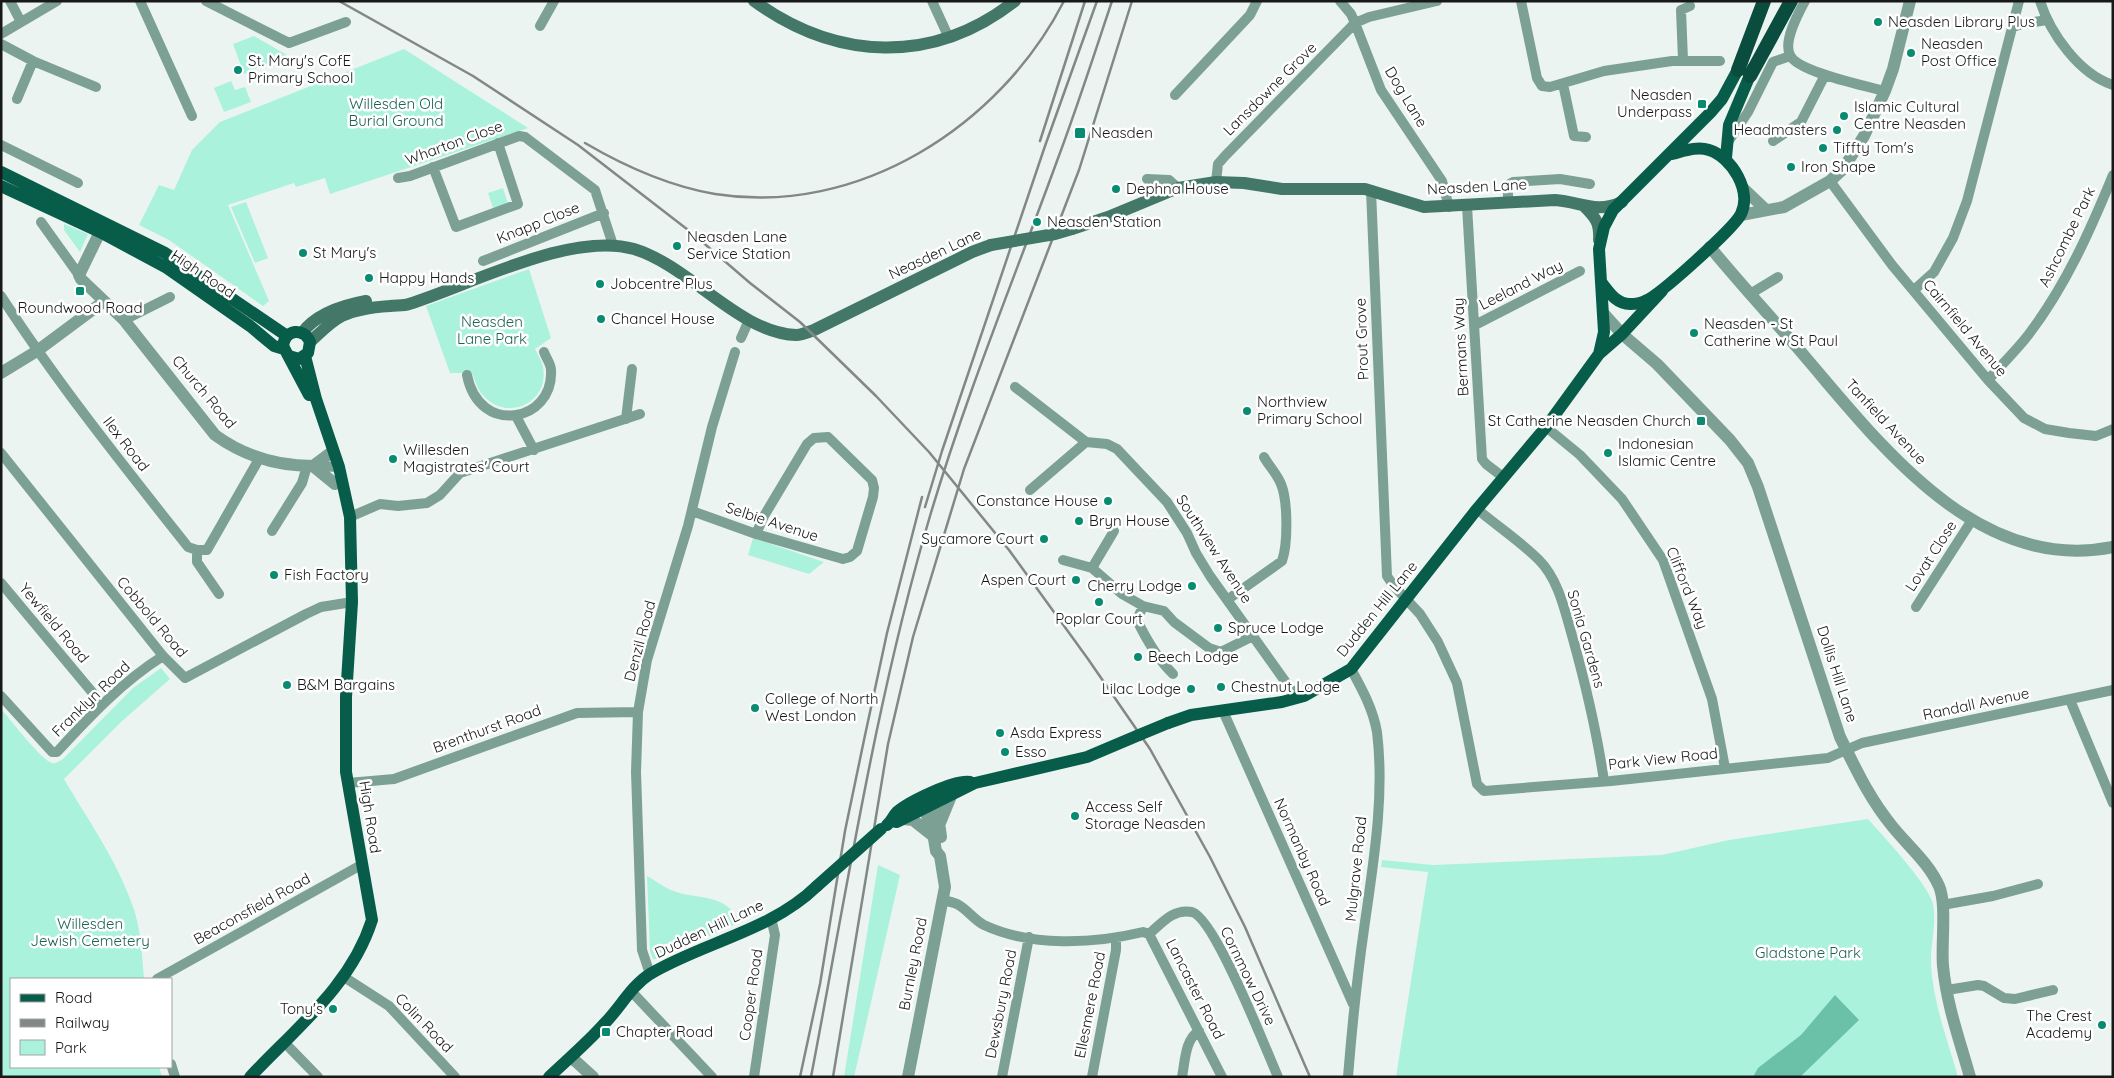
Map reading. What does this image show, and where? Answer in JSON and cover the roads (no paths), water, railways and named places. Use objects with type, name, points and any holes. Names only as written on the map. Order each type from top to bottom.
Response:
[{"type":"highway","points":[[1744,73],[1764,1]]},
{"type":"highway","points":[[1744,73],[1791,1]]},
{"type":"main road","points":[[754,1],[768,11],[812,34],[840,43],[864,47],[908,48],[949,38],[992,18],[1015,1]]},
{"type":"main road","points":[[1726,158],[1729,125],[1744,73],[1771,1]]},
{"type":"main road","points":[[1670,155],[1744,73],[1784,1]]},
{"type":"main road","points":[[1601,282],[1615,299],[1629,304],[1646,301],[1662,291],[1710,247],[1741,215],[1744,189],[1726,158],[1710,150],[1700,148],[1670,155]]},
{"type":"main road","name":"Dudden Hill Lane","points":[[1599,354],[1604,332],[1604,314],[1599,249],[1604,227],[1613,210],[1670,155]]},
{"type":"main road","points":[[1,172],[102,227]]},
{"type":"main road","name":"Neasden Lane","points":[[306,338],[306,327],[327,313],[348,304],[368,300],[388,306],[406,305],[514,265],[578,247],[613,245],[633,249],[652,256],[684,274],[749,320],[779,332],[797,335],[814,330],[972,252],[990,245],[1055,234],[1072,229],[1108,217],[1178,188],[1216,182],[1244,183],[1282,189],[1371,190],[1416,205],[1449,207],[1554,200],[1597,208],[1610,207],[1622,202]]},
{"type":"main road","points":[[1,186],[102,227]]},
{"type":"main road","points":[[1584,206],[1594,215],[1600,226],[1599,249]]},
{"type":"main road","name":"High Road","points":[[102,227],[169,255],[287,336]]},
{"type":"main road","name":"High Road","points":[[102,227],[167,268],[286,353],[311,400],[329,454],[336,467],[335,484],[350,517]]},
{"type":"main road","name":"Dudden Hill Lane","points":[[550,1077],[605,1023],[631,991],[650,974],[796,905],[881,829],[897,820],[895,813],[950,796],[976,783],[1087,757],[1191,715],[1304,696],[1351,669],[1476,509],[1546,427],[1599,354],[1622,334],[1662,291]]},
{"type":"main road","points":[[296,331],[306,338],[310,350],[305,356],[295,359],[286,353],[284,342],[287,336],[296,331]]},
{"type":"main road","name":"High Road","points":[[250,1077],[320,1007],[344,978],[366,940],[372,920],[348,783],[345,734],[352,602],[350,517],[305,356]]},
{"type":"main road","name":"Dudden Hill Lane","points":[[926,804],[927,794],[966,781],[976,783]]},
{"type":"street","points":[[10,1],[21,22]]},
{"type":"street","points":[[1,34],[57,1]]},
{"type":"street","points":[[140,1],[192,116]]},
{"type":"street","points":[[206,1],[289,43],[346,22]]},
{"type":"street","points":[[540,26],[554,1]]},
{"type":"street","points":[[932,1],[949,38]]},
{"type":"street","points":[[1175,94],[1250,15],[1257,1]]},
{"type":"street","name":"Dog Lane","points":[[1340,1],[1356,23],[1381,90],[1442,182],[1449,207]]},
{"type":"street","points":[[1356,23],[1369,17],[1437,1]]},
{"type":"street","points":[[1521,1],[1537,78],[1542,86],[1550,87],[1563,84],[1604,71],[1683,60],[1720,61]]},
{"type":"street","points":[[1805,1],[1792,26],[1789,51],[1796,64],[1825,75],[1885,91]]},
{"type":"street","points":[[1741,215],[1760,212],[1765,209],[1774,210],[1784,207],[1830,181],[1843,170],[1864,136],[1885,91],[1893,70],[1910,1]]},
{"type":"street","points":[[1914,290],[1934,272],[1953,238],[1967,201],[2019,1]]},
{"type":"street","points":[[2040,1],[2046,20],[2074,58],[2104,82],[2113,85]]},
{"type":"street","points":[[1683,60],[1681,10],[1690,6]]},
{"type":"street","points":[[2012,27],[2046,20]]},
{"type":"street","name":"Lansdowne Grove","points":[[1216,182],[1218,164],[1225,156],[1356,23]]},
{"type":"street","points":[[1,44],[33,61],[96,87]]},
{"type":"street","points":[[1728,142],[1748,112],[1772,62],[1790,56]]},
{"type":"street","points":[[17,99],[33,61]]},
{"type":"street","points":[[1773,141],[1801,122],[1825,75]]},
{"type":"street","points":[[1563,84],[1574,136],[1586,137]]},
{"type":"street","name":"Wharton Close","points":[[398,178],[519,136],[525,137],[595,190],[613,245]]},
{"type":"street","points":[[433,167],[456,227],[518,204],[498,143]]},
{"type":"street","points":[[1,145],[78,183]]},
{"type":"street","name":"Ashcombe Park","points":[[1988,380],[2028,336],[2049,306],[2071,269],[2113,175]]},
{"type":"street","points":[[1148,179],[1169,180],[1178,188]]},
{"type":"street","points":[[1508,203],[1508,185],[1513,182],[1560,179],[1590,184]]},
{"type":"street","name":"Cairnfield Avenue","points":[[1830,181],[1892,266],[1988,380],[2024,418],[2045,429],[2096,436],[2113,429]]},
{"type":"street","points":[[1744,189],[1765,209]]},
{"type":"street","name":"Prout Grove","points":[[1371,190],[1387,576],[1420,614],[1438,642],[1457,683],[1477,784],[1480,789]]},
{"type":"street","name":"Bermans Way","points":[[1467,206],[1482,459],[1503,477]]},
{"type":"street","name":"Knapp Close","points":[[483,261],[604,213]]},
{"type":"street","name":"Church Road","points":[[41,222],[81,279],[124,320],[215,435],[230,446],[259,459],[276,463],[336,467]]},
{"type":"street","points":[[79,275],[102,227]]},
{"type":"street","name":"Tanfield Avenue","points":[[1710,247],[1895,459],[1918,480],[1972,520],[2009,538],[2048,549],[2068,551],[2092,551],[2113,547]]},
{"type":"street","name":"Leeland Way","points":[[1475,325],[1580,271]]},
{"type":"street","points":[[1750,294],[1778,277]]},
{"type":"street","name":"Ilex Road","points":[[1,296],[37,351],[90,423],[188,547],[197,550]]},
{"type":"street","points":[[124,320],[170,297]]},
{"type":"street","points":[[1,373],[37,351],[103,302]]},
{"type":"street","name":"Dollis Hill Lane","points":[[1604,314],[1622,334],[1670,377],[1730,440],[1748,463],[1758,487],[1840,737],[1863,785],[1892,826],[1920,856],[1939,887],[1942,905],[1943,966],[1952,1019],[1970,1077]]},
{"type":"street","points":[[741,338],[749,320]]},
{"type":"street","points":[[467,375],[473,393],[482,407],[492,413],[516,416],[536,406],[548,388],[551,368],[544,352]]},
{"type":"street","name":"Denzil Road","points":[[650,974],[642,950],[636,772],[638,712],[647,660],[692,511],[712,427],[735,352]]},
{"type":"street","points":[[626,418],[632,369]]},
{"type":"street","name":"Southview Avenue","points":[[1015,388],[1086,442],[1107,444],[1117,449],[1167,502],[1187,533],[1210,576],[1297,698]]},
{"type":"street","points":[[350,517],[380,504],[398,506],[427,503],[440,495],[460,473],[640,414]]},
{"type":"street","points":[[516,416],[534,450]]},
{"type":"street","name":"Clifford Way","points":[[1546,427],[1580,456],[1622,499],[1663,560],[1712,699],[1725,768]]},
{"type":"street","name":"Selbie Avenue","points":[[692,511],[756,534],[843,559],[850,557],[857,551],[874,488],[867,474],[828,437],[814,438],[807,444],[764,516],[756,534]]},
{"type":"street","points":[[1030,490],[1086,442]]},
{"type":"street","name":"Cobbold Road","points":[[1,453],[163,656],[185,678],[321,607],[352,602]]},
{"type":"street","points":[[272,531],[302,483],[310,466],[329,454]]},
{"type":"street","points":[[1227,600],[1282,561],[1286,551],[1284,496],[1280,483],[1264,457]]},
{"type":"street","points":[[219,594],[197,562],[197,550],[207,550],[259,459]]},
{"type":"street","points":[[310,466],[335,484]]},
{"type":"street","name":"Sonia Gardens","points":[[1476,509],[1539,560],[1554,581],[1586,690],[1604,781]]},
{"type":"street","name":"Lovat Close","points":[[1916,607],[1972,520]]},
{"type":"street","points":[[1092,568],[1114,532]]},
{"type":"street","points":[[1063,560],[1092,568],[1122,594],[1143,606],[1164,611],[1174,622],[1209,648],[1221,652],[1253,636]]},
{"type":"street","name":"Yewfield Road","points":[[1,583],[102,704]]},
{"type":"street","points":[[1143,606],[1137,620],[1166,667],[1173,674]]},
{"type":"street","name":"Franklyn Road","points":[[1,696],[52,752],[58,752],[102,704],[148,665],[163,656]]},
{"type":"street","name":"Mulgrave Road","points":[[1348,1077],[1353,1005],[1374,863],[1379,763],[1376,731],[1367,698],[1351,669]]},
{"type":"street","name":"Randall Avenue","points":[[1847,750],[1862,743],[2113,690]]},
{"type":"street","points":[[2070,700],[2113,804]]},
{"type":"street","name":"Normanby Road","points":[[1224,710],[1353,1005]]},
{"type":"street","name":"Brenthurst Road","points":[[348,783],[394,779],[577,713],[638,712]]},
{"type":"street","name":"Park View Road","points":[[1480,789],[1484,791],[1604,781],[1828,758],[1847,750]]},
{"type":"street","name":"Burnley Road","points":[[940,856],[942,843],[940,823],[950,796]]},
{"type":"street","name":"Burnley Road","points":[[926,804],[940,823]]},
{"type":"street","name":"Burnley Road","points":[[908,1077],[945,887],[940,856],[932,835],[932,827],[926,804]]},
{"type":"street","points":[[897,820],[914,820],[932,835]]},
{"type":"street","name":"Beaconsfield Road","points":[[159,978],[361,865]]},
{"type":"street","points":[[1942,905],[1993,896],[2038,884]]},
{"type":"street","name":"Lancaster Road","points":[[942,900],[957,904],[983,924],[1029,937],[1075,941],[1116,938],[1143,932],[1149,934],[1222,1077]]},
{"type":"street","name":"Cornmow Drive","points":[[1149,934],[1174,914],[1192,912],[1200,917],[1220,948],[1245,999],[1278,1077]]},
{"type":"street","name":"Cooper Road","points":[[754,1077],[775,935],[771,918]]},
{"type":"street","name":"Dewsbury Road","points":[[1002,1077],[1029,937]]},
{"type":"street","name":"Ellesmere Road","points":[[1092,1077],[1116,950],[1116,938]]},
{"type":"street","name":"Colin Road","points":[[344,978],[389,1006],[455,1077]]},
{"type":"street","points":[[1947,990],[1978,985],[1984,986],[2004,998],[2014,1000],[2053,990]]},
{"type":"street","points":[[631,991],[712,1077]]},
{"type":"street","points":[[1182,1077],[1188,1045],[1199,1031]]},
{"type":"street","points":[[284,1042],[318,1077]]},
{"type":"street","points":[[571,1057],[593,1077]]},
{"type":"railway","points":[[339,1],[473,76],[578,145],[692,233],[750,283],[800,322],[876,396],[929,452],[1009,550],[1150,749],[1210,857],[1245,927],[1310,1077]]},
{"type":"railway","points":[[585,143],[616,160],[664,181],[715,194],[768,197],[821,191],[871,176],[919,153],[963,123],[1003,87],[1036,46],[1064,1]]},
{"type":"railway","points":[[1040,141],[1085,1]]},
{"type":"railway","points":[[925,507],[942,451],[1045,146],[1097,1]]},
{"type":"railway","points":[[811,1077],[878,724],[911,585],[930,516],[959,426],[1064,141],[1112,1]]},
{"type":"railway","points":[[833,1077],[888,744],[913,637],[964,469],[1079,170],[1132,1]]},
{"type":"railway","points":[[800,1077],[820,984],[845,831],[864,740],[887,633],[922,497]]},
{"type":"place","name":"Neasden Library Plus","points":[[1878,22]]},
{"type":"place","name":"Neasden Post Office","points":[[1911,53]]},
{"type":"place","name":"St. Mary's CofE Primary School","points":[[238,70]]},
{"type":"place","name":"Neasden Underpass","points":[[1702,104]]},
{"type":"place","name":"Islamic Cultural Centre Neasden","points":[[1844,116]]},
{"type":"place","name":"Headmasters","points":[[1837,130]]},
{"type":"place","name":"Neasden","points":[[1080,133]]},
{"type":"place","name":"Tiffty Tom's","points":[[1823,148]]},
{"type":"place","name":"Iron Shape","points":[[1791,167]]},
{"type":"place","name":"Dephna House","points":[[1116,189]]},
{"type":"place","name":"Neasden Station","points":[[1037,222]]},
{"type":"place","name":"Neasden Lane Service Station","points":[[677,246]]},
{"type":"place","name":"St Mary's","points":[[303,253]]},
{"type":"place","name":"Happy Hands","points":[[369,278]]},
{"type":"place","name":"Jobcentre Plus","points":[[600,284]]},
{"type":"place","name":"Roundwood Road","points":[[80,291]]},
{"type":"place","name":"Chancel House","points":[[601,319]]},
{"type":"place","name":"Neasden - St Catherine w St Paul","points":[[1694,333]]},
{"type":"place","name":"Northview Primary School","points":[[1247,411]]},
{"type":"place","name":"St Catherine Neasden Church","points":[[1701,421]]},
{"type":"place","name":"Indonesian Islamic Centre","points":[[1608,453]]},
{"type":"place","name":"Willesden Magistrates' Court","points":[[393,459]]},
{"type":"place","name":"Constance House","points":[[1108,501]]},
{"type":"place","name":"Bryn House","points":[[1079,521]]},
{"type":"place","name":"Sycamore Court","points":[[1044,539]]},
{"type":"place","name":"Fish Factory","points":[[274,575]]},
{"type":"place","name":"Aspen Court","points":[[1076,580]]},
{"type":"place","name":"Cherry Lodge","points":[[1192,586]]},
{"type":"place","name":"Poplar Court","points":[[1099,602]]},
{"type":"place","name":"Spruce Lodge","points":[[1218,628]]},
{"type":"place","name":"Beech Lodge","points":[[1138,657]]},
{"type":"place","name":"B&M Bargains","points":[[287,685]]},
{"type":"place","name":"Chestnut Lodge","points":[[1221,687]]},
{"type":"place","name":"Lilac Lodge","points":[[1191,689]]},
{"type":"place","name":"College of North West London","points":[[755,708]]},
{"type":"place","name":"Asda Express","points":[[1000,733]]},
{"type":"place","name":"Esso","points":[[1005,752]]},
{"type":"place","name":"Access Self Storage Neasden","points":[[1075,816]]},
{"type":"place","name":"Tony's","points":[[333,1009]]},
{"type":"place","name":"The Crest Academy","points":[[2102,1025]]},
{"type":"place","name":"Chapter Road","points":[[606,1032]]},
{"type":"park label","name":"Willesden Old Burial Ground","points":[[396,112]]},
{"type":"park label","name":"Neasden Lane Park","points":[[492,330]]},
{"type":"park label","name":"Willesden Jewish Cemetery","points":[[90,932]]},
{"type":"park label","name":"Gladstone Park","points":[[1808,953]]}]
